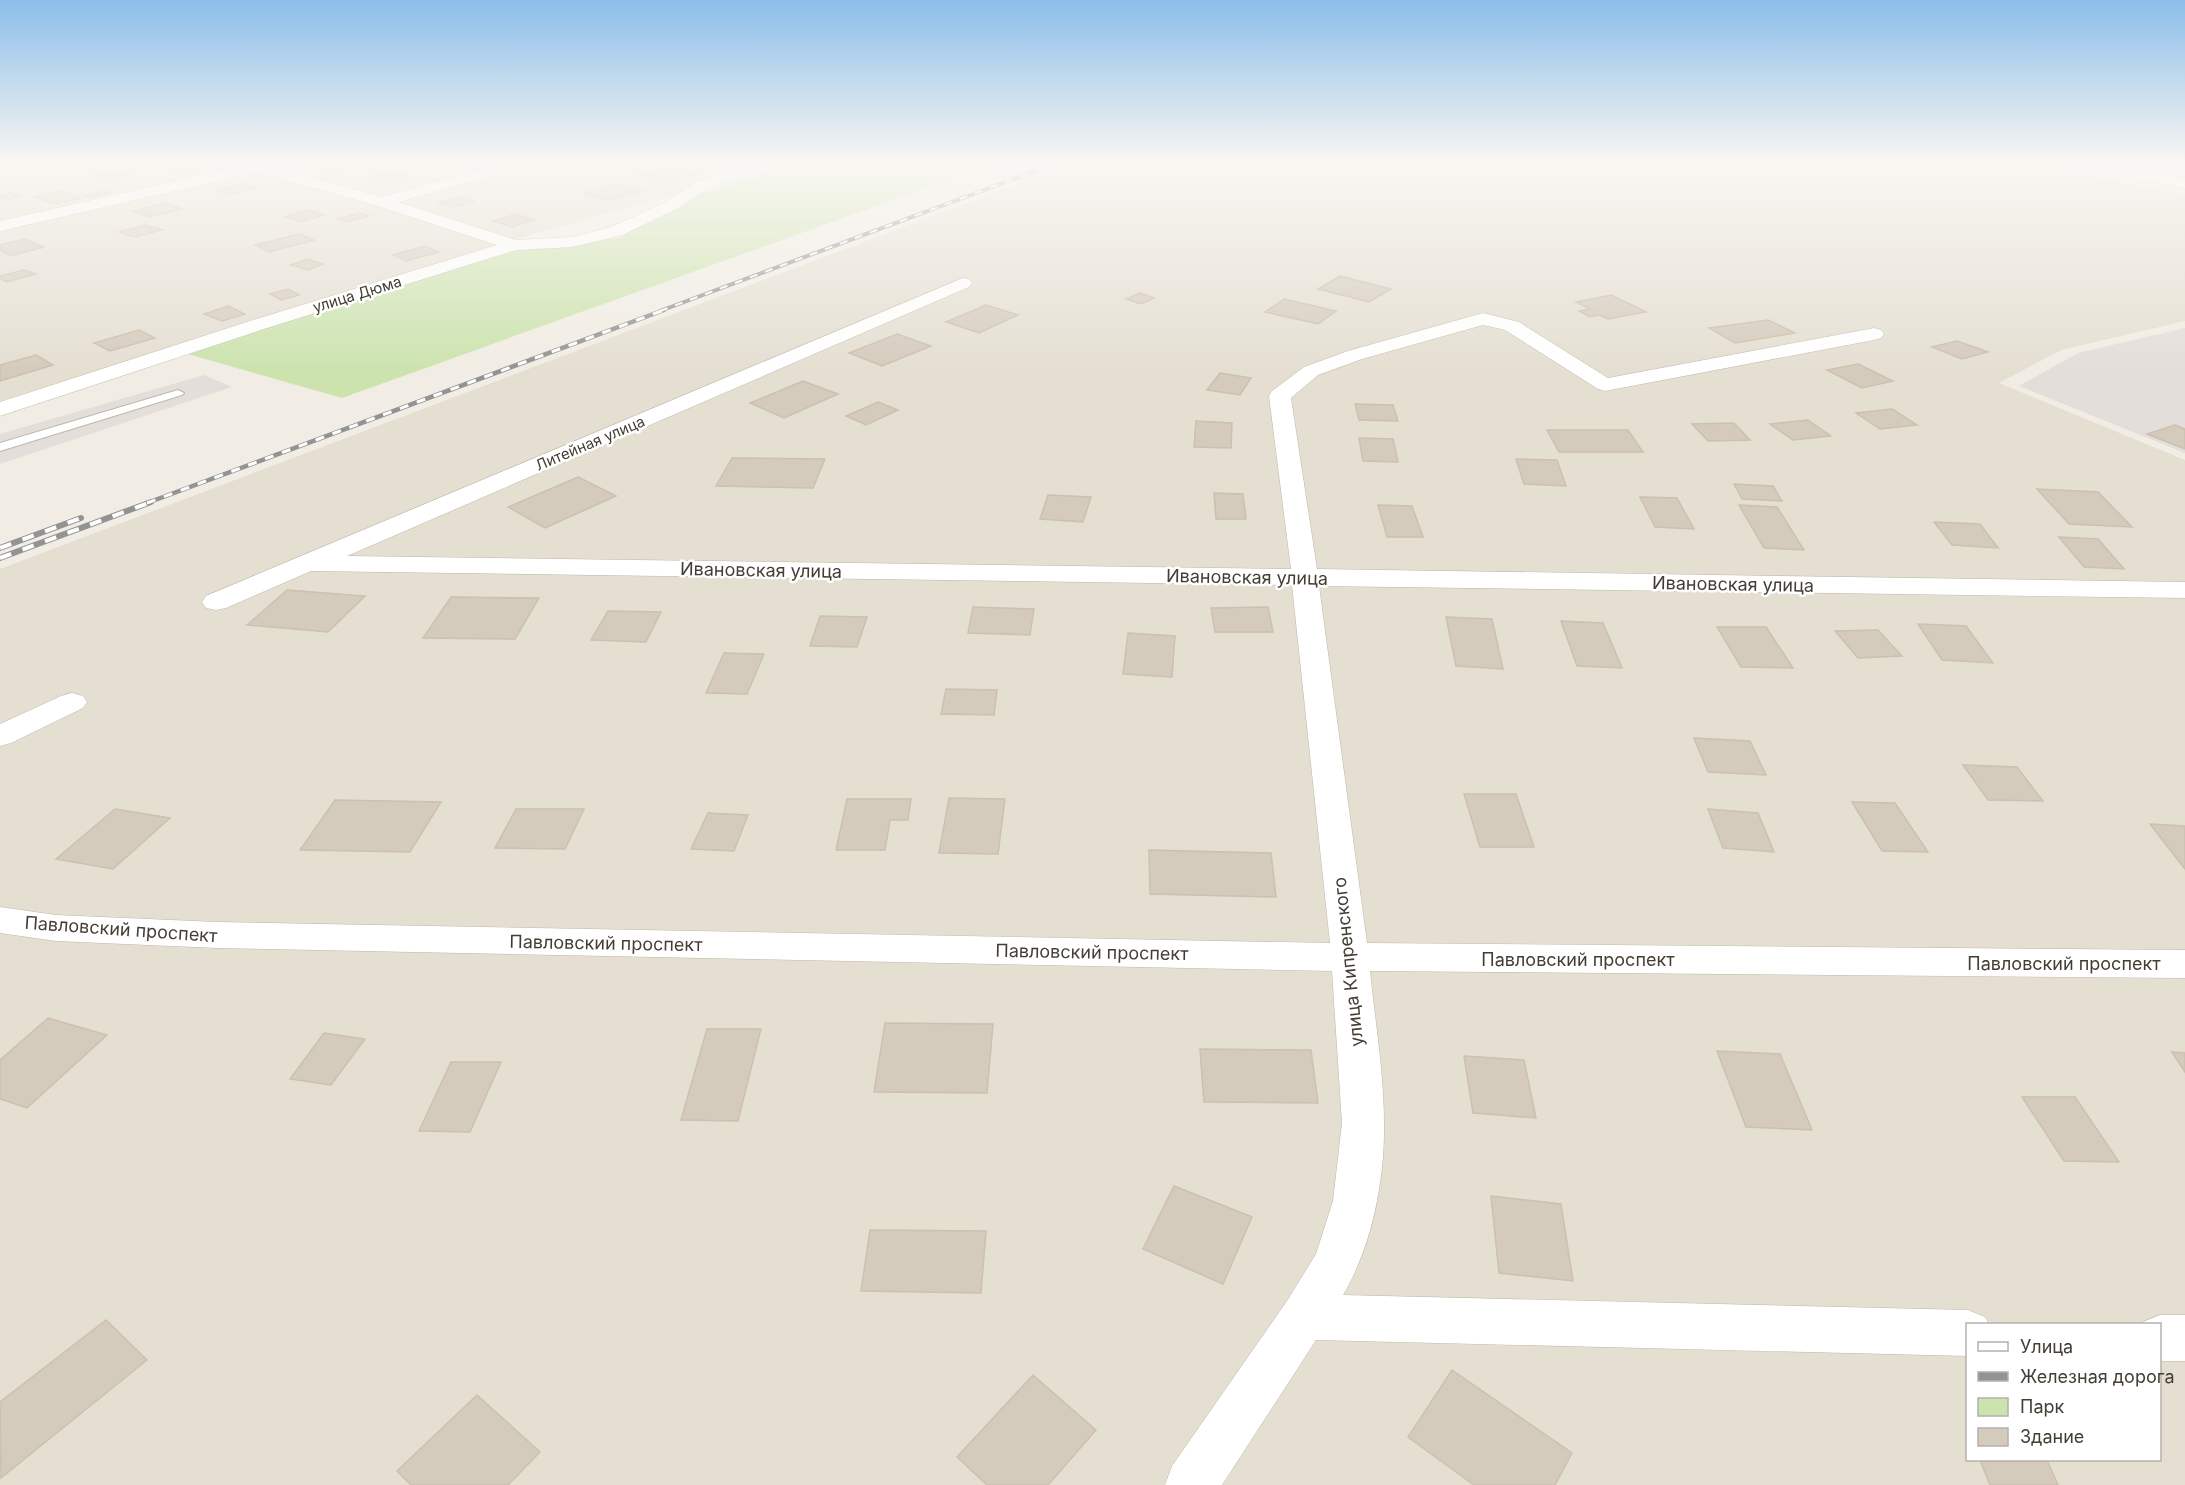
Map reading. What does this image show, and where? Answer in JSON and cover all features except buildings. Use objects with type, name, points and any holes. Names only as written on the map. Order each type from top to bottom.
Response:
[{"type":"street","points":[[472,231],[515,245]]},
{"type":"street","name":"улица Дюма","points":[[0,409],[515,245],[572,242],[616,231]]},
{"type":"street","name":"Литейная улица","points":[[216,602],[963,283]]},
{"type":"street","name":"улица Кипренского","points":[[1191,1485],[1304,1317],[1337,1262],[1355,1201],[1363,1123],[1350,957],[1305,578],[1280,396],[1311,371],[1355,355],[1483,319],[1512,326],[1605,385],[1874,334]]},
{"type":"street","name":"Ивановская улица","points":[[309,563],[2185,590]]},
{"type":"street","points":[[0,736],[72,702]]},
{"type":"street","name":"Павловский проспект","points":[[0,920],[56,928],[217,936],[1350,957],[2185,964]]},
{"type":"street","points":[[1304,1317],[1966,1333]]},
{"type":"street","points":[[2161,1338],[2185,1338]]},
{"type":"lane","points":[[0,447],[178,393]]},
{"type":"shaded area","points":[[0,231],[544,231],[492,246],[0,401]]},
{"type":"shaded area","points":[[892,231],[2185,231],[2185,321],[2061,350],[1999,383],[2185,460],[2185,1485],[0,1485],[0,569]]},
{"type":"shaded area","points":[[2185,328],[2185,453],[2019,386],[2078,353]]},
{"type":"shaded area","points":[[204,375],[232,387],[0,464],[0,434]]},
{"type":"green space","points":[[631,231],[806,231],[342,398],[184,353],[510,251],[619,238]]},
{"type":"railway","points":[[660,311],[873,231]]},
{"type":"railway","points":[[147,503],[664,310]]},
{"type":"railway","points":[[0,558],[151,502]]},
{"type":"railway","points":[[0,548],[81,518]]}]
